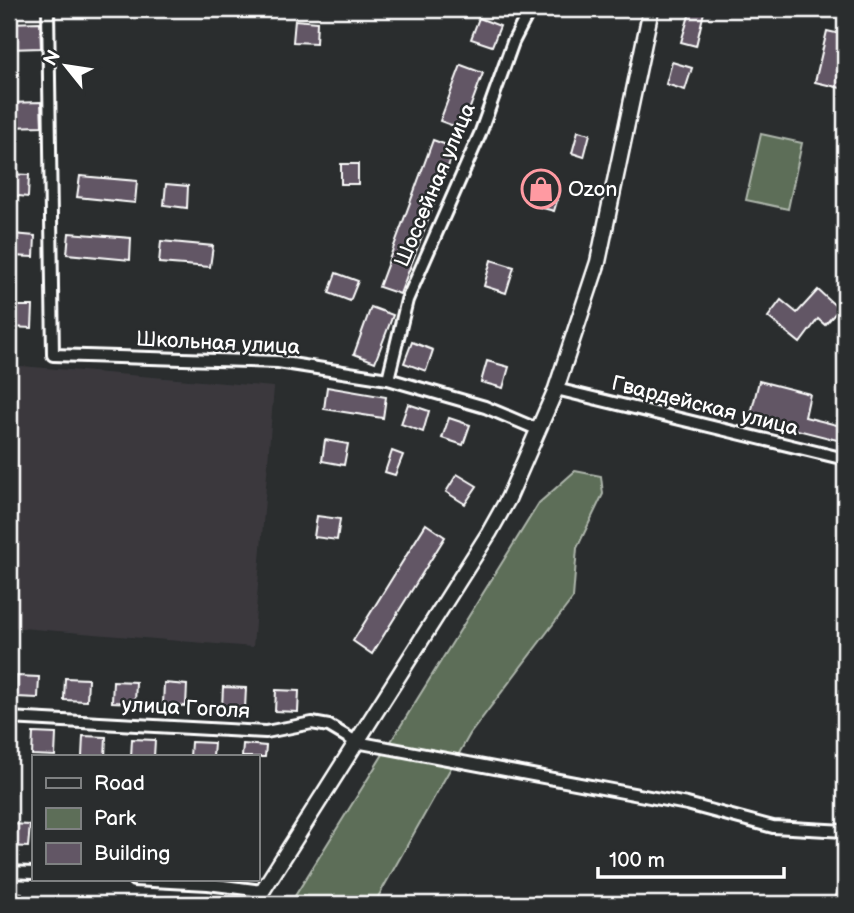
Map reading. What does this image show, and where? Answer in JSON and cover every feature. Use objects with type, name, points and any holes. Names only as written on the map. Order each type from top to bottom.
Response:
[{"type":"main road","points":[[254,904],[489,533],[508,499],[539,430],[556,389],[598,262],[651,9]]},
{"type":"street","name":"Школьная улица","points":[[48,9],[54,355],[278,362],[388,379],[485,407],[539,430]]},
{"type":"street","name":"Шоссейная улица","points":[[388,379],[407,300],[480,134],[513,42],[530,9]]},
{"type":"street","name":"Гвардейская улица","points":[[556,389],[845,459]]},
{"type":"street","name":"улица Гоголя","points":[[9,718],[266,732],[312,723],[329,726],[356,742],[687,804],[773,827],[845,831]]},
{"type":"street","points":[[9,872],[32,873]]},
{"type":"street","points":[[152,881],[262,891]]},
{"type":"street","points":[[841,904],[845,891]]},
{"type":"shaded area","points":[[9,365],[274,387],[253,647],[9,627]]},
{"type":"green space","points":[[761,134],[802,143],[788,209],[746,200]]},
{"type":"green space","points":[[575,471],[601,476],[603,494],[577,548],[573,598],[470,734],[374,904],[290,904],[539,503]]},
{"type":"building","points":[[691,9],[704,12],[696,46],[681,42]]},
{"type":"building","points":[[479,18],[500,26],[492,46],[471,39]]},
{"type":"building","points":[[295,20],[317,22],[316,43],[293,42]]},
{"type":"building","points":[[40,22],[41,48],[9,49],[9,23]]},
{"type":"building","points":[[827,31],[845,35],[845,89],[815,82]]},
{"type":"building","points":[[672,62],[692,68],[685,90],[666,84]]},
{"type":"building","points":[[461,65],[483,73],[462,129],[440,121]]},
{"type":"building","points":[[41,102],[42,126],[9,127],[9,103]]},
{"type":"building","points":[[578,131],[590,134],[584,157],[572,153]]},
{"type":"building","points":[[433,140],[455,148],[400,294],[379,287]]},
{"type":"building","points":[[341,164],[358,164],[358,184],[341,184]]},
{"type":"building","points":[[9,174],[29,175],[28,197],[9,195]]},
{"type":"building","points":[[80,176],[137,181],[135,203],[77,197]]},
{"type":"building","points":[[166,184],[188,186],[187,208],[164,205]]},
{"type":"building","points":[[538,185],[560,191],[554,211],[532,205]]},
{"type":"building","points":[[69,233],[131,238],[130,260],[67,254]]},
{"type":"building","points":[[13,234],[35,236],[34,257],[11,256]]},
{"type":"building","points":[[161,241],[213,246],[210,267],[159,263]]},
{"type":"building","points":[[491,260],[514,267],[506,293],[484,286]]},
{"type":"building","points":[[336,273],[358,281],[350,301],[329,293]]},
{"type":"building","points":[[818,290],[839,309],[825,325],[818,319],[800,343],[768,317],[781,300],[797,313]]},
{"type":"building","points":[[10,306],[33,306],[32,328],[9,327]]},
{"type":"building","points":[[371,307],[393,315],[375,362],[354,354]]},
{"type":"building","points":[[412,342],[433,350],[426,371],[404,363]]},
{"type":"building","points":[[487,361],[509,367],[503,388],[481,382]]},
{"type":"building","points":[[759,381],[810,394],[805,417],[845,427],[845,442],[750,418]]},
{"type":"building","points":[[327,387],[386,397],[383,418],[324,409]]},
{"type":"building","points":[[408,404],[429,411],[423,432],[401,424]]},
{"type":"building","points":[[449,418],[470,425],[463,445],[442,438]]},
{"type":"building","points":[[325,440],[348,444],[344,465],[322,461]]},
{"type":"building","points":[[392,451],[403,455],[395,475],[385,472]]},
{"type":"building","points":[[457,474],[477,486],[465,504],[446,492]]},
{"type":"building","points":[[317,516],[340,519],[337,540],[314,537]]},
{"type":"building","points":[[426,524],[445,537],[372,654],[353,641]]},
{"type":"building","points":[[17,676],[39,677],[38,698],[16,697]]},
{"type":"building","points":[[65,678],[88,679],[87,701],[64,700]]},
{"type":"building","points":[[113,681],[136,682],[135,703],[112,702]]},
{"type":"building","points":[[164,683],[187,685],[186,706],[163,705]]},
{"type":"building","points":[[223,687],[246,688],[245,709],[222,708]]},
{"type":"building","points":[[276,690],[299,691],[298,712],[275,711]]},
{"type":"building","points":[[33,733],[56,734],[55,755],[32,755]]},
{"type":"building","points":[[83,736],[106,737],[105,755],[82,755]]},
{"type":"building","points":[[132,739],[155,740],[154,755],[131,755]]},
{"type":"building","points":[[191,742],[214,743],[213,755],[190,755]]},
{"type":"building","points":[[243,744],[266,746],[265,757],[242,755]]},
{"type":"building","points":[[9,824],[30,825],[28,847],[9,846]]},
{"type":"building","points":[[9,892],[22,893],[21,904],[9,904]]},
{"type":"place","name":"Ozon","points":[[541,189]]}]
